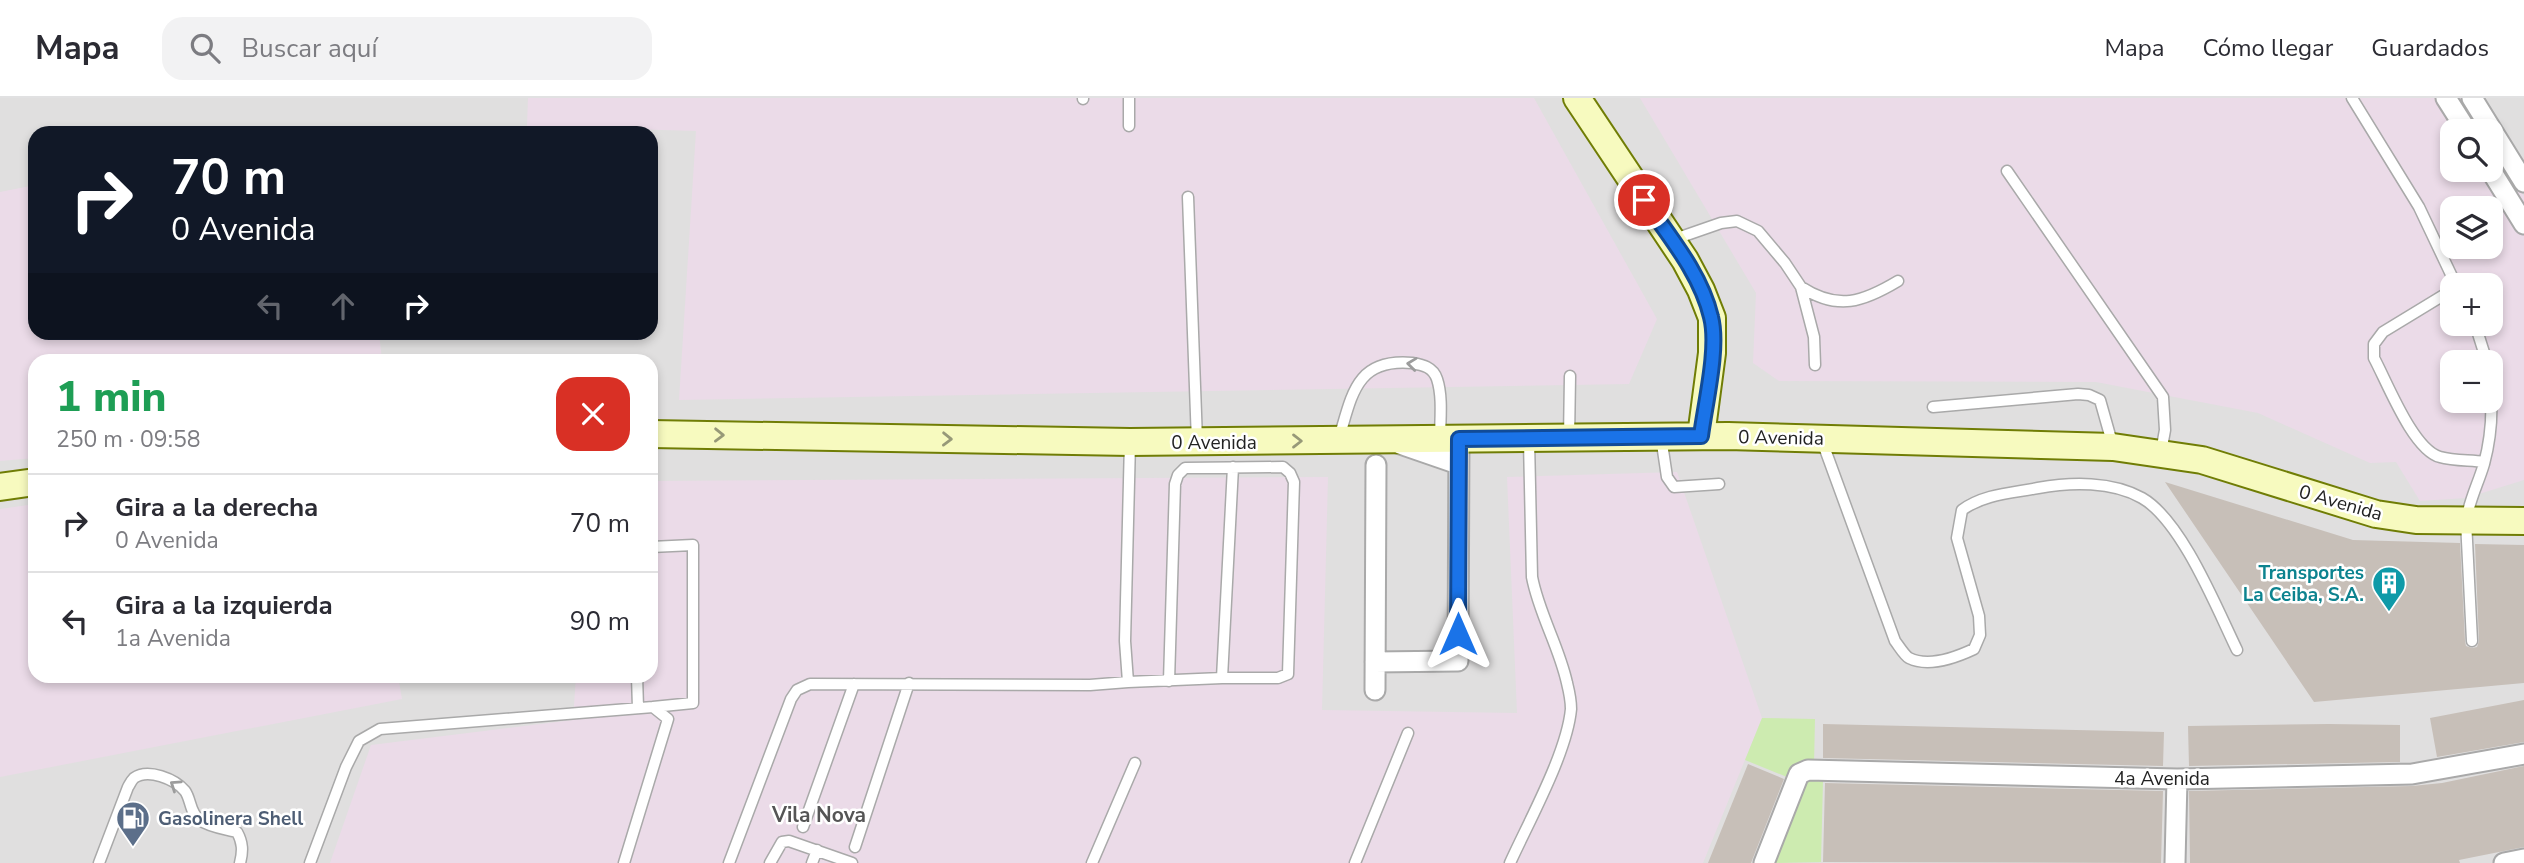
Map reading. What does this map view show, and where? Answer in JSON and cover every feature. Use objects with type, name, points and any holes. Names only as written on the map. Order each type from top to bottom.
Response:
[{"type":"street","points":[[1577,98],[1671,240],[1701,290],[1712,318],[1712,353],[1701,436]]},
{"type":"street","points":[[2446,98],[2459,119]]},
{"type":"street","points":[[2472,98],[2524,182]]},
{"type":"street","points":[[2498,182],[2524,223]]},
{"type":"street","name":"0 Avenida","points":[[658,434],[1130,442],[1389,440],[1452,448],[1529,439],[1821,437],[2113,447],[2161,452],[2238,470],[2375,514],[2416,520],[2524,521]]},
{"type":"street","points":[[1375,662],[1458,661],[1452,448]]},
{"type":"street","points":[[1375,690],[1377,465]]},
{"type":"street","points":[[0,487],[28,483]]},
{"type":"street","name":"4a Avenida","points":[[1764,863],[1799,774],[1808,770],[2176,779],[2412,774],[2524,754]]},
{"type":"street","points":[[2175,863],[2176,779]]},
{"type":"street","points":[[2504,863],[2524,859]]},
{"type":"lane","points":[[1129,98],[1129,126]]},
{"type":"lane","points":[[2352,98],[2419,207],[2450,273]]},
{"type":"lane","points":[[2007,171],[2163,397],[2165,430],[2161,452]]},
{"type":"lane","points":[[1188,197],[1197,442]]},
{"type":"lane","points":[[1671,240],[1721,223],[1737,221],[1758,231],[1801,287],[1814,337],[1815,365]]},
{"type":"lane","points":[[1801,287],[1818,298],[1838,302],[1860,300],[1898,281]]},
{"type":"lane","points":[[2440,297],[2383,332],[2374,344],[2374,358],[2424,448],[2438,457],[2484,462]]},
{"type":"lane","points":[[1338,441],[1359,381],[1369,370],[1390,363],[1420,364],[1430,368],[1437,379],[1452,448]]},
{"type":"lane","points":[[1569,438],[1570,376]]},
{"type":"lane","points":[[1933,407],[2089,395],[2100,400],[2113,447]]},
{"type":"lane","points":[[2472,641],[2466,522],[2469,503],[2484,462],[2491,413]]},
{"type":"lane","points":[[1661,437],[1667,477],[1674,487],[1719,484]]},
{"type":"lane","points":[[1821,437],[1895,641],[1909,658],[1930,662],[1956,658],[1974,649],[1980,635],[1979,616],[1957,538],[1962,510],[1991,496],[2058,484],[2121,489],[2144,499],[2162,515],[2184,545],[2238,650]]},
{"type":"lane","points":[[1510,863],[1562,743],[1571,706],[1566,680],[1535,597],[1532,576],[1529,439]]},
{"type":"lane","points":[[1128,682],[1125,641],[1130,442]]},
{"type":"lane","points":[[1222,678],[1233,467]]},
{"type":"lane","points":[[729,863],[791,699],[797,690],[810,684],[1090,685],[1278,678],[1287,674],[1294,482],[1283,467],[1185,468],[1178,475],[1175,484],[1169,681]]},
{"type":"lane","points":[[310,863],[345,766],[359,741],[380,729],[693,703],[693,545],[658,547]]},
{"type":"lane","points":[[637,683],[638,708]]},
{"type":"lane","points":[[855,847],[909,683]]},
{"type":"lane","points":[[803,827],[854,684]]},
{"type":"lane","points":[[624,863],[668,719],[653,707]]},
{"type":"lane","points":[[1355,863],[1408,733]]},
{"type":"lane","points":[[1092,863],[1135,763]]},
{"type":"lane","points":[[99,863],[128,787],[135,777],[157,775],[179,785],[187,794],[194,815],[200,821],[237,832],[242,842],[243,854],[240,863]]},
{"type":"lane","points":[[771,863],[782,842],[789,841],[852,863]]},
{"type":"lane","points":[[812,863],[817,850]]},
{"type":"shaded area","points":[[0,98],[2524,98],[2524,863],[0,863]]},
{"type":"shaded area","points":[[528,98],[1534,98],[1657,319],[1629,384],[679,400],[696,131],[658,130],[658,126],[527,126]]},
{"type":"shaded area","points":[[1640,98],[2462,98],[2475,119],[2440,119],[2440,182],[2503,182],[2503,163],[2524,196],[2524,480],[2466,498],[2420,501],[2396,462],[2370,463],[2258,413],[2096,382],[1779,381],[1753,363],[1756,293]]},
{"type":"shaded area","points":[[28,186],[28,340],[380,340],[381,354],[28,354],[28,459],[0,461],[0,192]]},
{"type":"shaded area","name":"Vila Nova","points":[[1677,472],[1762,718],[1703,863],[330,863],[371,745],[573,720],[576,683],[658,683],[658,481],[1328,477],[1322,710],[1517,713],[1507,477]]},
{"type":"shaded area","points":[[28,505],[28,683],[399,683],[402,699],[0,777],[0,509]]},
{"type":"green space","points":[[1762,718],[1815,719],[1814,765],[1789,773],[1787,777],[1745,760]]},
{"type":"green space","points":[[1823,780],[1821,862],[1773,863],[1804,782]]},
{"type":"building","name":"Transportes La Ceiba, S.A.","points":[[2165,482],[2353,540],[2460,543],[2465,641],[2466,646],[2472,648],[2477,647],[2479,641],[2475,544],[2524,545],[2524,683],[2314,702]]},
{"type":"building","points":[[2524,700],[2524,742],[2437,757],[2430,718]]},
{"type":"building","points":[[1823,724],[2164,732],[2163,766],[1823,758]]},
{"type":"building","points":[[2400,725],[2400,762],[2189,766],[2188,726]]},
{"type":"building","points":[[1748,764],[1784,779],[1751,863],[1708,863]]},
{"type":"building","points":[[2524,766],[2524,847],[2459,860],[2460,863],[2190,863],[2189,791],[2412,786],[2442,783]]},
{"type":"building","points":[[1825,783],[2163,791],[2161,863],[1823,862]]},
{"type":"place","name":"Transportes La Ceiba, S.A.","points":[[2389,613]]},
{"type":"place","name":"Gasolinera Shell","points":[[133,848]]},
{"type":"district","name":"Vila Nova","points":[[819,815]]},
{"type":"route","points":[[1458,634],[1459,439],[1701,436],[1712,353],[1712,318],[1685,261],[1644,200]]}]
